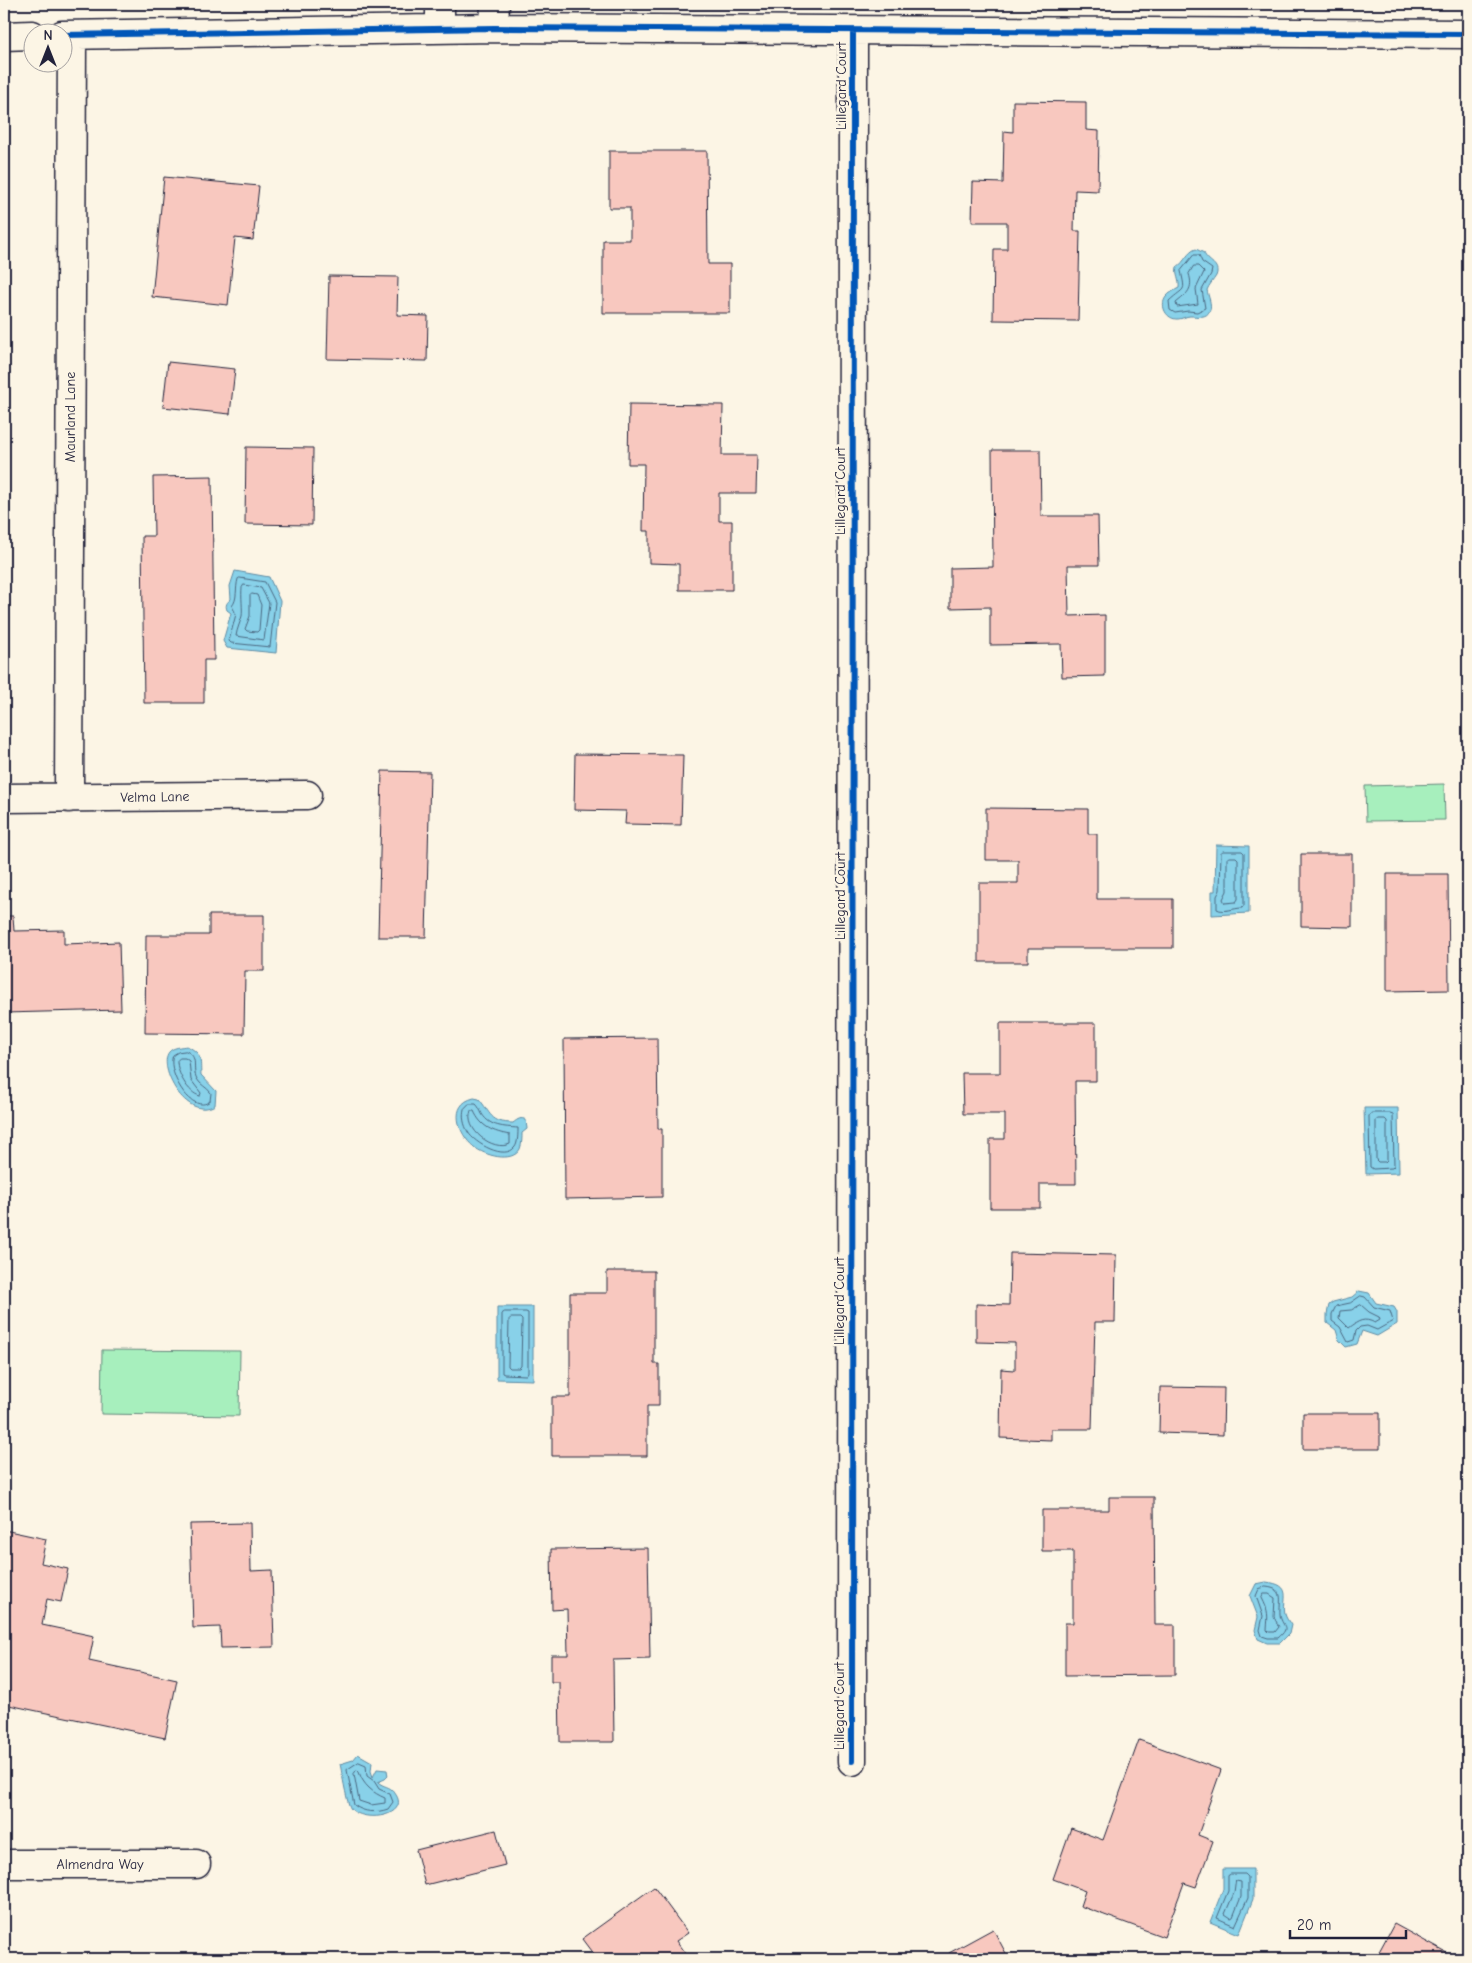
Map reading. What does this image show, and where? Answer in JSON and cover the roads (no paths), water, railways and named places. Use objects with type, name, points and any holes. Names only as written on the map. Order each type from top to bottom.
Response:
[{"type":"street","points":[[72,35],[440,16],[494,16],[853,32],[1468,34]]},
{"type":"street","name":"Lillegard Court","points":[[852,1761],[853,32]]},
{"type":"street","points":[[4,36],[22,36]]},
{"type":"street","name":"Maurland Lane","points":[[67,72],[69,798]]},
{"type":"street","name":"Velma Lane","points":[[4,798],[307,795]]},
{"type":"street","name":"Almendra Way","points":[[4,1864],[196,1864]]},
{"type":"water","points":[[1196,249],[1204,253],[1217,269],[1216,276],[1207,290],[1210,310],[1204,316],[1188,316],[1174,319],[1165,312],[1163,304],[1169,294],[1179,288],[1177,267],[1190,252]]},
{"type":"water","points":[[235,571],[269,577],[280,601],[276,653],[227,648],[223,641],[231,613],[227,610],[226,605],[231,599],[230,586]]},
{"type":"water","points":[[1216,845],[1249,846],[1249,913],[1212,915],[1212,891],[1215,891]]},
{"type":"water","points":[[187,1046],[196,1052],[200,1058],[201,1075],[216,1091],[215,1105],[204,1108],[194,1106],[185,1100],[171,1080],[166,1059],[169,1052],[175,1048]]},
{"type":"water","points":[[474,1098],[479,1099],[495,1119],[505,1123],[513,1123],[520,1119],[526,1120],[527,1129],[522,1133],[521,1147],[516,1154],[498,1157],[484,1153],[468,1141],[460,1127],[458,1113],[466,1101]]},
{"type":"water","points":[[1364,1108],[1398,1108],[1399,1173],[1366,1174]]},
{"type":"water","points":[[1359,1291],[1369,1293],[1376,1303],[1394,1307],[1397,1312],[1397,1324],[1377,1336],[1362,1331],[1357,1344],[1346,1347],[1339,1340],[1336,1330],[1327,1323],[1329,1305],[1333,1302],[1352,1297]]},
{"type":"water","points":[[497,1307],[533,1307],[533,1380],[497,1379]]},
{"type":"water","points":[[1266,1582],[1280,1586],[1284,1589],[1285,1593],[1285,1614],[1291,1625],[1289,1634],[1280,1643],[1267,1643],[1258,1639],[1255,1630],[1258,1617],[1250,1596],[1256,1584]]},
{"type":"water","points":[[358,1754],[372,1762],[371,1771],[373,1777],[377,1769],[387,1770],[388,1776],[378,1782],[394,1792],[398,1800],[397,1806],[393,1811],[385,1815],[367,1816],[358,1814],[349,1806],[340,1764],[353,1760]]},
{"type":"water","points":[[1223,1869],[1253,1869],[1253,1899],[1239,1934],[1210,1922],[1223,1889]]}]
